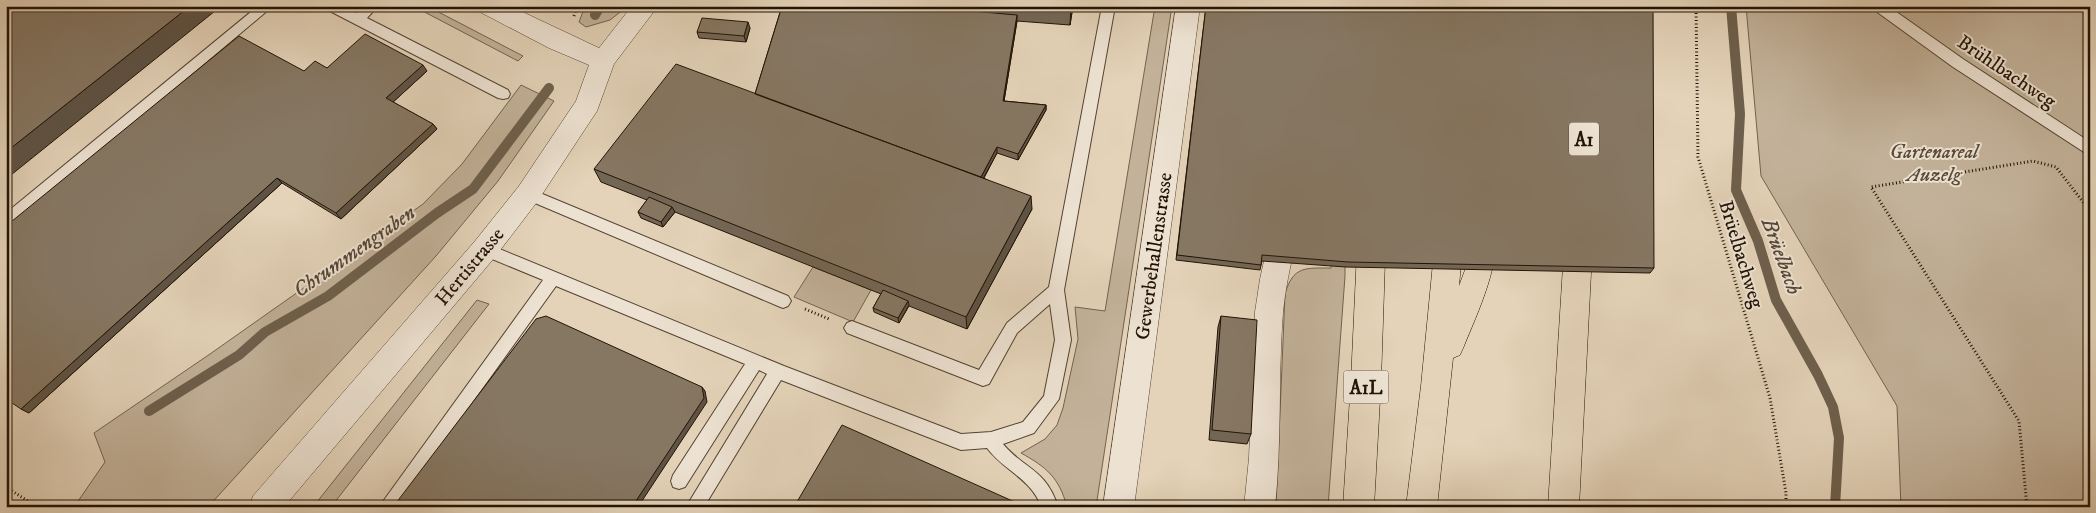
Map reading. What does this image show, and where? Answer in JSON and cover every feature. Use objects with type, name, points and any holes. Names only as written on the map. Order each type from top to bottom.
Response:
[{"type":"highway","name":"A1L","points":[[1358,507],[1372,268],[1373,208]]},
{"type":"highway","points":[[1421,507],[1436,386],[1452,210]]},
{"type":"highway","points":[[1436,386],[1479,270],[1484,212]]},
{"type":"highway","points":[[1563,507],[1580,212]]},
{"type":"street","points":[[488,6],[558,41],[603,60]]},
{"type":"street","name":"Hertistrasse","points":[[264,507],[485,249],[528,194],[588,104],[603,60],[646,6]]},
{"type":"street","name":"Gewerbehallenstrasse","points":[[1118,507],[1188,6]]},
{"type":"street","points":[[1259,507],[1265,428],[1269,313],[1273,280],[1292,198]]},
{"type":"lane","points":[[6,222],[267,6]]},
{"type":"lane","points":[[331,6],[503,94]]},
{"type":"lane","points":[[357,19],[372,6]]},
{"type":"lane","points":[[485,249],[755,362],[961,442],[991,440],[1028,428],[1051,399],[1063,340],[1056,290],[1108,6]]},
{"type":"lane","name":"Brühlbachweg","points":[[1878,6],[2090,150]]},
{"type":"lane","points":[[528,194],[783,301]]},
{"type":"lane","points":[[387,507],[554,277]]},
{"type":"lane","points":[[852,328],[983,379],[1012,328],[1056,290]]},
{"type":"lane","points":[[679,481],[755,362]]},
{"type":"lane","points":[[694,507],[778,371]]},
{"type":"lane","points":[[991,440],[1007,460],[1029,474],[1047,494],[1050,507]]},
{"type":"path","name":"Brüelbachweg","points":[[1696,6],[1698,157],[1770,398],[1784,483],[1786,507]]},
{"type":"path","points":[[2027,507],[2019,421],[1872,187],[2033,160],[2056,167],[2090,211]]},
{"type":"path","points":[[783,301],[852,328]]},
{"type":"path","points":[[6,487],[37,507]]},
{"type":"green space","points":[[413,6],[427,6],[523,56],[518,61]]},
{"type":"green space","points":[[585,6],[628,6],[610,20],[586,27],[579,22]]},
{"type":"green space","points":[[1155,6],[1172,6],[1096,507],[1067,507],[1056,480],[1038,463],[1021,453],[1045,439],[1057,425],[1063,408],[1078,339],[1075,307],[1105,311]]},
{"type":"green space","name":"Gartenareal Auzelg","points":[[1746,6],[2073,6],[2090,17],[2090,507],[1901,507],[1897,406],[1761,176]]},
{"type":"green space","points":[[521,85],[554,101],[498,181],[436,256],[208,507],[74,507],[105,462],[94,433],[423,204],[462,164]]},
{"type":"green space","points":[[1335,117],[1345,187],[1345,276],[1328,507],[1276,507],[1285,294],[1288,285],[1296,273],[1314,268],[1331,268]]},
{"type":"green space","points":[[813,267],[871,290],[853,322],[794,297]]},
{"type":"green space","points":[[477,300],[489,304],[331,507],[313,507]]},
{"type":"building","points":[[6,6],[190,6],[6,152]]},
{"type":"building","points":[[782,6],[913,6],[1017,15],[1003,101],[1046,105],[1018,154],[997,147],[981,177],[755,94]]},
{"type":"building","points":[[1206,6],[1653,6],[1654,268],[1348,262],[1262,255],[1261,265],[1177,255]]},
{"type":"building","points":[[702,18],[748,22],[744,36],[697,32]]},
{"type":"building","points":[[365,34],[423,65],[386,98],[433,124],[336,213],[277,178],[21,409],[6,399],[6,226],[239,36],[304,71],[315,61],[327,68]]},
{"type":"building","points":[[676,64],[1031,196],[966,317],[594,169]]},
{"type":"building","points":[[649,197],[672,207],[661,222],[638,212]]},
{"type":"building","points":[[883,290],[908,301],[898,318],[873,308]]},
{"type":"building","points":[[546,316],[702,387],[704,398],[634,504],[638,507],[393,507],[536,319]]},
{"type":"building","points":[[1221,316],[1257,320],[1251,434],[1212,430]]},
{"type":"building","points":[[842,425],[1026,507],[794,507]]},
{"type":"waterway","name":"Chrummengraben","points":[[595,15],[600,6]]},
{"type":"waterway","name":"Brüelbach","points":[[1731,6],[1740,114],[1736,190],[1758,241],[1776,300],[1818,375],[1833,407],[1839,438],[1835,507]]},
{"type":"waterway","name":"Chrummengraben","points":[[149,411],[239,355],[265,332],[328,296],[437,213],[473,189],[549,88]]}]
